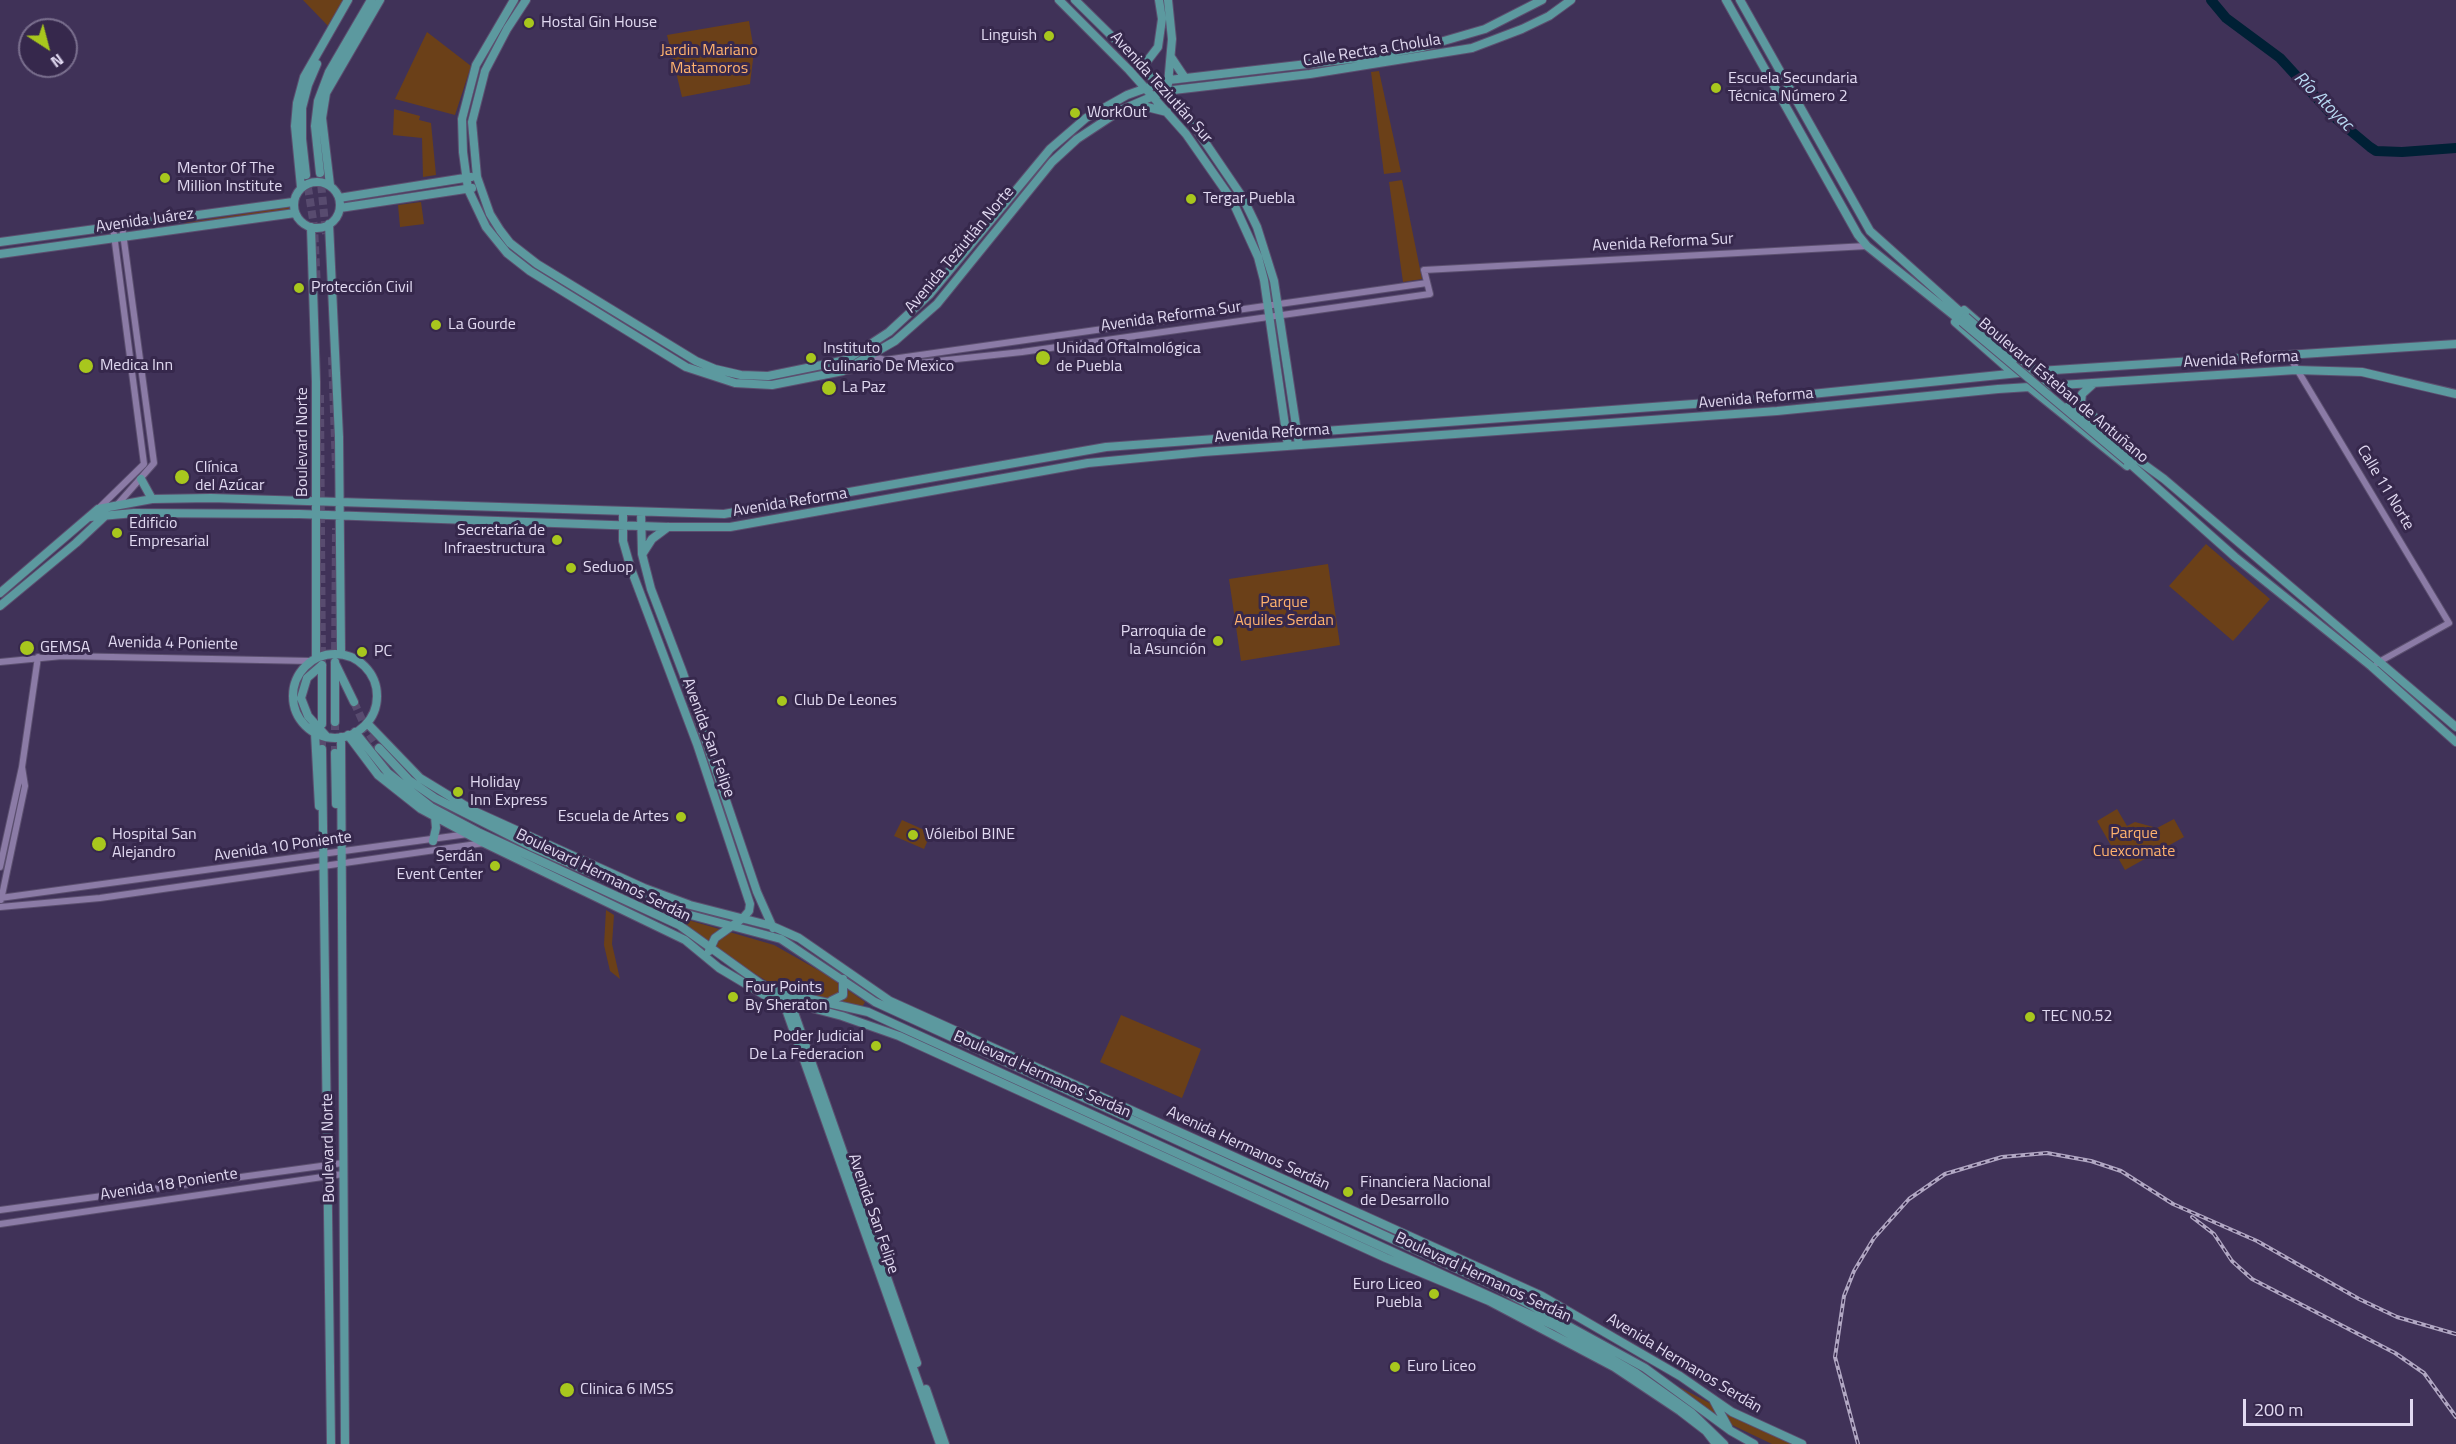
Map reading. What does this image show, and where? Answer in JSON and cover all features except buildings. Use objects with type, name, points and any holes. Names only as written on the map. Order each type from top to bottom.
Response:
[{"type":"main road","points":[[348,0],[304,77],[297,103],[295,126],[301,187],[293,202],[295,213],[303,224],[311,227],[321,228],[329,224],[340,208],[339,198],[330,185],[322,118],[326,93],[380,0]]},
{"type":"main road","points":[[306,175],[301,124],[305,96],[313,73],[354,0]]},
{"type":"main road","points":[[320,173],[315,126],[318,101],[329,72],[371,0]]},
{"type":"main road","points":[[468,189],[462,130],[465,101],[476,65],[514,0]]},
{"type":"main road","points":[[340,208],[480,187],[472,122],[477,95],[494,52],[526,0]]},
{"type":"main road","name":"Avenida Teziutlán Sur","points":[[1059,0],[1134,74],[1167,112],[1201,153],[1232,200],[1258,257],[1270,317],[1288,446]]},
{"type":"main road","name":"Avenida Teziutlán Sur","points":[[1075,0],[1165,91],[1210,146],[1243,198],[1266,251],[1279,304],[1299,446]]},
{"type":"main road","points":[[1140,64],[1148,60],[1158,47],[1162,19],[1159,0]]},
{"type":"main road","points":[[1165,91],[1169,80],[1171,57],[1171,22],[1168,0]]},
{"type":"main road","name":"Calle Recta a Cholula","points":[[1157,83],[1359,58],[1423,47],[1485,29],[1542,0]]},
{"type":"main road","name":"Calle Recta a Cholula","points":[[1165,91],[1310,74],[1472,48],[1549,16],[1571,0]]},
{"type":"main road","name":"Boulevard Esteban de Antuñano","points":[[1726,0],[1843,211],[1867,246],[1942,308],[1964,320]]},
{"type":"main road","name":"Boulevard Esteban de Antuñano","points":[[1740,0],[1870,231],[1948,302],[1964,320],[2129,458],[2164,479],[2456,727]]},
{"type":"main road","points":[[1171,57],[1185,78]]},
{"type":"main road","points":[[1126,95],[1134,74]]},
{"type":"main road","name":"Avenida Teziutlán Norte","points":[[480,187],[490,214],[510,243],[537,264],[640,329],[715,369],[750,375],[794,373],[846,360],[889,332],[930,294],[1050,149],[1086,118],[1126,95],[1157,83]]},
{"type":"main road","name":"Avenida Teziutlán Norte","points":[[468,189],[486,227],[519,263],[686,367],[735,383],[772,385],[843,371],[875,354],[909,330],[937,304],[1033,183],[1065,148],[1102,121],[1133,104],[1165,91]]},
{"type":"main road","points":[[1133,104],[1167,112]]},
{"type":"main road","points":[[339,198],[477,177]]},
{"type":"main road","points":[[301,187],[315,181],[330,185]]},
{"type":"main road","name":"Avenida Juárez","points":[[0,242],[293,202]]},
{"type":"main road","name":"Avenida Juárez","points":[[0,255],[295,213]]},
{"type":"main road","name":"Boulevard Norte","points":[[329,224],[341,503],[341,654]]},
{"type":"main road","name":"Boulevard Norte","points":[[311,227],[315,316],[316,502],[313,659]]},
{"type":"main road","points":[[1948,302],[1961,307],[2024,362],[2039,371]]},
{"type":"main road","points":[[1942,308],[2013,373]]},
{"type":"main road","name":"Avenida Reforma","points":[[98,509],[152,499],[724,514],[1106,447],[1297,431],[1762,399],[2039,371],[2456,344]]},
{"type":"main road","name":"Avenida Reforma","points":[[90,518],[134,513],[316,514],[668,527],[730,527],[1088,463],[1288,446],[1756,413],[2028,387],[2296,370],[2362,372],[2456,394]]},
{"type":"main road","points":[[2094,383],[2082,394],[2081,402],[2084,408],[2164,479]]},
{"type":"main road","points":[[2028,387],[2154,487]]},
{"type":"main road","name":"Boulevard Esteban de Antuñano","points":[[2129,458],[2154,487],[2281,595],[2371,666],[2456,742]]},
{"type":"main road","points":[[141,479],[152,499]]},
{"type":"main road","points":[[0,606],[76,543],[117,505]]},
{"type":"main road","points":[[0,593],[98,509]]},
{"type":"main road","points":[[527,522],[528,509]]},
{"type":"main road","name":"Avenida San Felipe","points":[[623,511],[623,541],[631,569],[697,744],[750,904],[749,911],[743,918]]},
{"type":"main road","name":"Avenida San Felipe","points":[[641,512],[642,554],[651,589],[683,673],[747,861],[772,926],[781,939]]},
{"type":"main road","points":[[642,554],[652,539],[668,527]]},
{"type":"main road","points":[[341,654],[360,662],[374,680],[376,702],[367,723],[348,735],[327,737],[315,733],[299,719],[292,694],[295,681],[313,659],[341,654]]},
{"type":"main road","points":[[335,722],[335,663],[354,702]]},
{"type":"main road","points":[[322,724],[322,665],[307,678],[301,698],[308,716],[327,737]]},
{"type":"main road","name":"Avenida Hermanos Serdán","points":[[367,723],[420,778],[437,791],[488,818],[635,884],[690,905],[772,926],[799,938],[890,1001],[1560,1306],[1712,1397],[1732,1412],[1802,1444]]},
{"type":"main road","name":"Boulevard Norte","points":[[315,733],[324,854]]},
{"type":"main road","points":[[348,735],[363,757],[393,789],[435,818],[685,940],[730,976],[765,996],[842,1016],[899,1036],[1343,1238],[1489,1301],[1615,1364]]},
{"type":"main road","name":"Boulevard Norte","points":[[345,1444],[340,853],[348,735]]},
{"type":"main road","name":"Boulevard Hermanos Serdán","points":[[348,735],[371,753],[404,788],[430,807],[480,833],[670,921],[761,984],[784,993],[868,1012],[1015,1077],[1556,1326],[1690,1416],[1724,1444]]},
{"type":"main road","name":"Boulevard Hermanos Serdán","points":[[378,748],[421,789],[499,831],[683,913],[781,939],[832,971],[874,1002],[1491,1285],[1645,1368],[1731,1431],[1754,1444]]},
{"type":"main road","name":"Boulevard Norte","points":[[322,749],[331,1444]]},
{"type":"main road","name":"Boulevard Norte","points":[[335,753],[337,840],[340,853]]},
{"type":"main road","points":[[433,841],[436,828],[435,818]]},
{"type":"main road","points":[[477,820],[488,818]]},
{"type":"main road","points":[[737,865],[747,861]]},
{"type":"main road","points":[[624,887],[635,884],[641,895]]},
{"type":"main road","points":[[708,958],[715,938],[743,918]]},
{"type":"main road","points":[[827,957],[832,971]]},
{"type":"main road","points":[[827,1002],[836,1000],[843,994],[842,978]]},
{"type":"main road","name":"Avenida San Felipe","points":[[784,993],[940,1444]]},
{"type":"main road","name":"Avenida San Felipe","points":[[787,1002],[945,1444]]},
{"type":"main road","points":[[1015,1077],[1021,1092]]},
{"type":"main road","points":[[1054,1095],[1081,1119]]},
{"type":"main road","points":[[1122,1126],[1127,1133],[1148,1143],[1151,1150]]},
{"type":"main road","points":[[1240,1170],[1269,1173]]},
{"type":"main road","points":[[1211,1176],[1229,1175]]},
{"type":"main road","points":[[1325,1199],[1336,1215]]},
{"type":"main road","points":[[1334,1203],[1346,1220]]},
{"type":"main road","points":[[1343,1238],[1346,1229]]},
{"type":"main road","points":[[1456,1269],[1460,1261]]},
{"type":"main road","points":[[1491,1285],[1496,1275]]},
{"type":"main road","points":[[1560,1306],[1584,1334]]},
{"type":"main road","points":[[1712,1397],[1731,1431]]},
{"type":"main road","points":[[1690,1416],[1716,1444]]},
{"type":"street","points":[[117,505],[154,462],[124,237],[118,227]]},
{"type":"street","points":[[98,509],[144,464],[115,238],[118,227]]},
{"type":"street","name":"Avenida Reforma Sur","points":[[843,371],[1011,353],[1430,294],[1424,270],[1867,246]]},
{"type":"street","name":"Avenida Reforma Sur","points":[[875,354],[877,358],[885,360],[1427,283]]},
{"type":"street","name":"Calle 11 Norte","points":[[2289,356],[2396,530],[2449,623],[2379,662]]},
{"type":"street","name":"Avenida 4 Poniente","points":[[0,662],[62,656],[313,659]]},
{"type":"street","points":[[0,867],[22,767],[23,746],[38,657]]},
{"type":"street","points":[[2371,666],[2379,662]]},
{"type":"street","points":[[0,907],[25,786],[22,767]]},
{"type":"street","name":"Avenida 10 Poniente","points":[[1,898],[499,831]]},
{"type":"street","name":"Avenida 10 Poniente","points":[[0,907],[100,898],[496,840]]},
{"type":"street","name":"Avenida 18 Poniente","points":[[0,1210],[343,1163]]},
{"type":"street","name":"Avenida 18 Poniente","points":[[0,1224],[343,1174]]},
{"type":"green space","points":[[303,0],[342,0],[344,3],[329,27]]},
{"type":"green space","name":"Jardin Mariano Matamoros","points":[[749,21],[754,51],[750,84],[682,97],[667,35]]},
{"type":"green space","points":[[427,32],[471,66],[455,115],[395,99]]},
{"type":"green space","points":[[1379,71],[1401,172],[1384,174],[1371,72]]},
{"type":"green space","points":[[394,109],[420,116],[419,120],[431,123],[436,175],[423,177],[422,138],[393,135]]},
{"type":"green space","points":[[1402,180],[1422,279],[1403,282],[1389,182]]},
{"type":"green space","points":[[421,202],[424,224],[400,227],[398,205]]},
{"type":"green space","points":[[289,207],[289,211],[186,225],[184,223]]},
{"type":"green space","points":[[2206,544],[2270,599],[2233,641],[2169,586]]},
{"type":"green space","name":"Parque Aquiles Serdan","points":[[1328,564],[1340,645],[1241,661],[1229,579]]},
{"type":"green space","name":"Parque Cuexcomate","points":[[2117,809],[2127,826],[2135,822],[2157,828],[2174,819],[2184,837],[2125,870],[2097,821]]},
{"type":"green space","name":"Vóleibol BINE","points":[[902,820],[931,833],[924,849],[894,836]]},
{"type":"green space","points":[[606,910],[614,915],[612,944],[620,979],[610,971],[604,945]]},
{"type":"green space","points":[[678,917],[774,945],[825,974],[865,1002],[862,1007],[775,986],[727,957],[674,919]]},
{"type":"green space","points":[[1121,1015],[1201,1049],[1182,1098],[1100,1062]]},
{"type":"green space","points":[[1668,1381],[1794,1444],[1772,1444],[1730,1424]]},
{"type":"waterway","name":"Río Atoyac","points":[[2211,0],[2226,18],[2280,58],[2334,117],[2376,151],[2402,152],[2456,148]]},
{"type":"tunnel","points":[[320,173],[326,234]]},
{"type":"tunnel","points":[[306,175],[314,226],[317,287]]},
{"type":"tunnel","points":[[332,357],[336,468]]},
{"type":"tunnel","points":[[320,395],[322,665]]},
{"type":"tunnel","points":[[335,662],[336,528]]},
{"type":"tunnel","points":[[354,702],[367,731],[379,748]]},
{"type":"tunnel","points":[[335,722],[335,753]]},
{"type":"tunnel","points":[[322,728],[322,749]]},
{"type":"railway","points":[[1858,1444],[1835,1357],[1844,1296],[1854,1271],[1874,1238],[1909,1199],[1945,1174],[2002,1157],[2047,1153],[2091,1161],[2121,1171],[2173,1204],[2257,1241],[2359,1299],[2397,1317],[2456,1334]]},
{"type":"railway","points":[[2192,1217],[2214,1234],[2232,1261],[2252,1279],[2395,1353],[2424,1373],[2456,1417]]},
{"type":"place","name":"Hostal Gin House","points":[[529,23]]},
{"type":"place","name":"Linguish","points":[[1049,36]]},
{"type":"place","name":"Escuela Secundaria Técnica Número 2","points":[[1716,88]]},
{"type":"place","name":"WorkOut","points":[[1075,113]]},
{"type":"place","name":"Mentor Of The Million Institute","points":[[165,178]]},
{"type":"place","name":"Tergar Puebla","points":[[1191,199]]},
{"type":"place","name":"Protección Civil","points":[[299,288]]},
{"type":"place","name":"La Gourde","points":[[436,325]]},
{"type":"place","name":"Instituto Culinario De Mexico","points":[[811,358]]},
{"type":"place","name":"Unidad Oftalmológica de Puebla","points":[[1043,358]]},
{"type":"place","name":"Medica Inn","points":[[86,366]]},
{"type":"place","name":"La Paz","points":[[829,388]]},
{"type":"place","name":"Clínica del Azúcar","points":[[182,477]]},
{"type":"place","name":"Edificio Empresarial","points":[[117,533]]},
{"type":"place","name":"Secretaría de Infraestructura","points":[[557,540]]},
{"type":"place","name":"Seduop","points":[[571,568]]},
{"type":"place","name":"Parroquia de la Asunción","points":[[1218,641]]},
{"type":"place","name":"GEMSA","points":[[27,648]]},
{"type":"place","name":"PC","points":[[362,652]]},
{"type":"place","name":"Club De Leones","points":[[782,701]]},
{"type":"place","name":"Holiday Inn Express","points":[[458,792]]},
{"type":"place","name":"Escuela de Artes","points":[[681,817]]},
{"type":"place","name":"Vóleibol BINE","points":[[913,835]]},
{"type":"place","name":"Hospital San Alejandro","points":[[99,844]]},
{"type":"place","name":"Serdán Event Center","points":[[495,866]]},
{"type":"place","name":"Four Points By Sheraton","points":[[733,997]]},
{"type":"place","name":"TEC N0.52","points":[[2030,1017]]},
{"type":"place","name":"Poder Judicial De La Federacion","points":[[876,1046]]},
{"type":"place","name":"Financiera Nacional de Desarrollo","points":[[1348,1192]]},
{"type":"place","name":"Euro Liceo Puebla","points":[[1434,1294]]},
{"type":"place","name":"Euro Liceo","points":[[1395,1367]]},
{"type":"place","name":"Clinica 6 IMSS","points":[[567,1390]]}]
